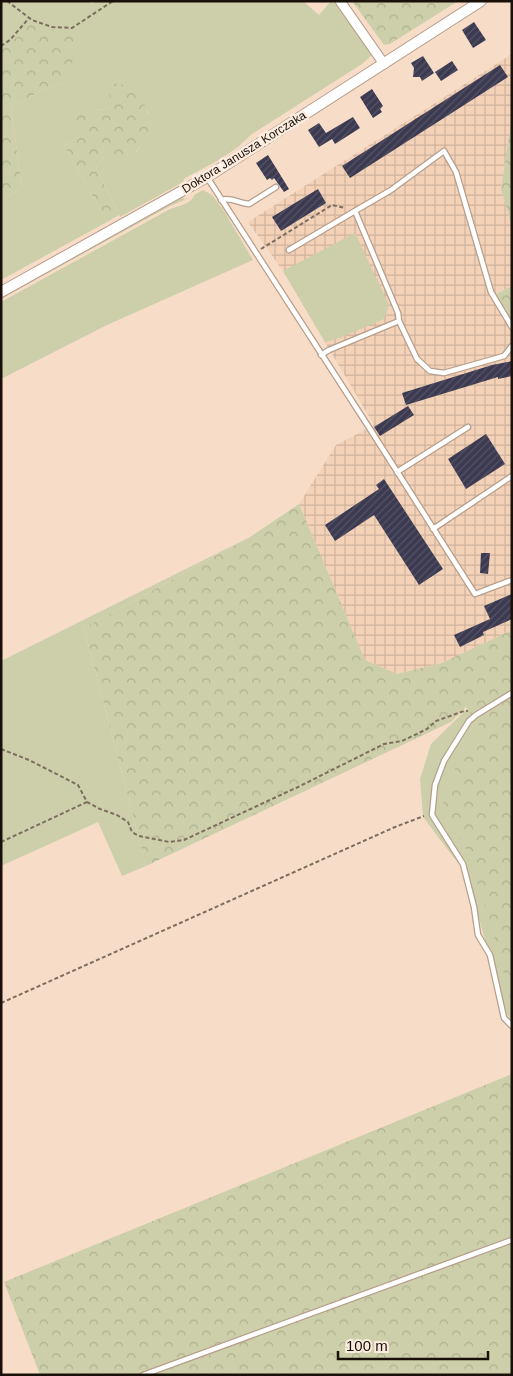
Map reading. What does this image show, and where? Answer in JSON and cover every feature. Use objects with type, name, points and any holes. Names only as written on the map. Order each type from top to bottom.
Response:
[{"type":"street","points":[[340,1],[384,64]]},
{"type":"street","name":"Doktora Janusza Korczaka","points":[[1,292],[207,177],[481,1]]},
{"type":"lane","points":[[289,250],[391,190],[444,151],[456,172],[491,292],[512,327]]},
{"type":"lane","points":[[207,177],[475,594],[512,580]]},
{"type":"lane","points":[[221,200],[228,198],[249,204],[276,187]]},
{"type":"lane","points":[[355,211],[398,313],[399,321],[417,359],[430,371],[444,373],[504,356],[512,346]]},
{"type":"lane","points":[[321,354],[399,321]]},
{"type":"lane","points":[[397,472],[468,427]]},
{"type":"lane","points":[[433,529],[512,476]]},
{"type":"lane","points":[[512,693],[469,721],[444,761],[435,784],[432,815],[462,864],[474,907],[478,935],[490,955],[504,1018],[512,1026]]},
{"type":"lane","points":[[143,1375],[512,1240]]},
{"type":"path","points":[[7,1],[32,20],[52,27],[72,28],[113,1]]},
{"type":"path","points":[[1,46],[10,40],[29,18]]},
{"type":"path","points":[[261,248],[332,205],[355,211]]},
{"type":"path","points":[[1,749],[29,760],[78,786],[87,802],[128,822],[132,832],[139,836],[169,842],[184,840],[384,744],[402,741],[419,733],[436,721],[464,711],[473,711],[476,715]]},
{"type":"path","points":[[1,842],[87,802]]},
{"type":"path","points":[[1,1003],[395,826],[420,817],[432,815]]},
{"type":"shaded area","points":[[512,54],[512,115],[501,189],[512,227],[512,286],[494,295],[512,321],[512,630],[442,663],[397,674],[365,660],[299,504],[336,445],[374,425],[283,271],[248,222]]},
{"type":"green space","points":[[1,1],[90,1],[92,4],[96,1],[303,1],[319,15],[333,1],[372,55],[362,64],[252,134],[238,147],[219,160],[120,217],[96,168],[104,157],[137,152],[144,138],[149,133],[149,113],[142,101],[106,110],[91,109],[80,137],[64,145],[107,222],[1,280],[1,200],[22,188],[11,108],[40,91],[65,82],[6,37],[1,39]]},
{"type":"green space","points":[[352,1],[458,1],[390,44],[384,45]]},
{"type":"green space","points":[[21,20],[75,36],[77,50],[65,82],[40,91],[11,108],[22,188],[1,200],[1,39],[6,37]]},
{"type":"green space","points":[[114,84],[125,86],[139,97],[148,112],[150,122],[149,133],[134,155],[121,162],[104,157],[96,168],[119,215],[107,222],[64,145],[80,137],[75,117],[91,109],[106,110],[112,107],[108,90]]},
{"type":"green space","points":[[512,115],[512,227],[501,189]]},
{"type":"green space","points":[[203,190],[212,195],[224,211],[253,260],[107,325],[1,379],[1,302],[170,209],[188,203],[194,195]]},
{"type":"green space","points":[[183,197],[184,200],[189,197],[187,199],[168,207],[1,299],[1,297]]},
{"type":"green space","points":[[355,233],[389,305],[384,319],[337,339],[325,342],[283,271]]},
{"type":"green space","points":[[512,286],[512,321],[494,295]]},
{"type":"green space","points":[[299,504],[365,660],[397,674],[442,663],[512,630],[512,1006],[494,935],[467,851],[442,807],[456,766],[481,728],[466,707],[451,722],[146,866],[84,628],[250,537]]},
{"type":"green space","points":[[250,537],[84,628],[146,866],[122,876],[98,822],[1,866],[1,661]]},
{"type":"green space","points":[[512,677],[512,1023],[496,995],[488,951],[467,875],[423,817],[420,779],[431,744],[481,695]]},
{"type":"green space","points":[[512,1074],[512,1375],[40,1375],[4,1282]]},
{"type":"building","points":[[474,22],[486,40],[473,48],[462,30]]},
{"type":"building","points":[[423,56],[434,73],[422,81],[420,77],[413,77],[414,68],[411,63]]},
{"type":"building","points":[[452,61],[458,70],[441,81],[435,72]]},
{"type":"building","points":[[500,65],[508,77],[350,178],[342,166]]},
{"type":"building","points":[[372,89],[383,106],[380,109],[382,112],[373,118],[360,97]]},
{"type":"building","points":[[353,117],[360,128],[335,144],[332,139],[319,147],[308,130],[319,123],[326,133]]},
{"type":"building","points":[[268,155],[289,189],[284,192],[274,178],[267,180],[256,163]]},
{"type":"building","points":[[318,189],[326,203],[281,231],[272,217]]},
{"type":"building","points":[[512,361],[512,376],[498,379],[498,377],[406,405],[402,393],[492,365]]},
{"type":"building","points":[[408,406],[414,415],[380,436],[374,427]]},
{"type":"building","points":[[486,434],[505,464],[466,489],[448,459]]},
{"type":"building","points":[[384,479],[443,569],[419,585],[374,515],[335,541],[325,525],[379,489],[376,485]]},
{"type":"building","points":[[481,553],[490,553],[488,574],[480,573]]},
{"type":"building","points":[[512,594],[512,619],[483,632],[484,635],[460,647],[454,635],[490,619],[484,606]]}]
